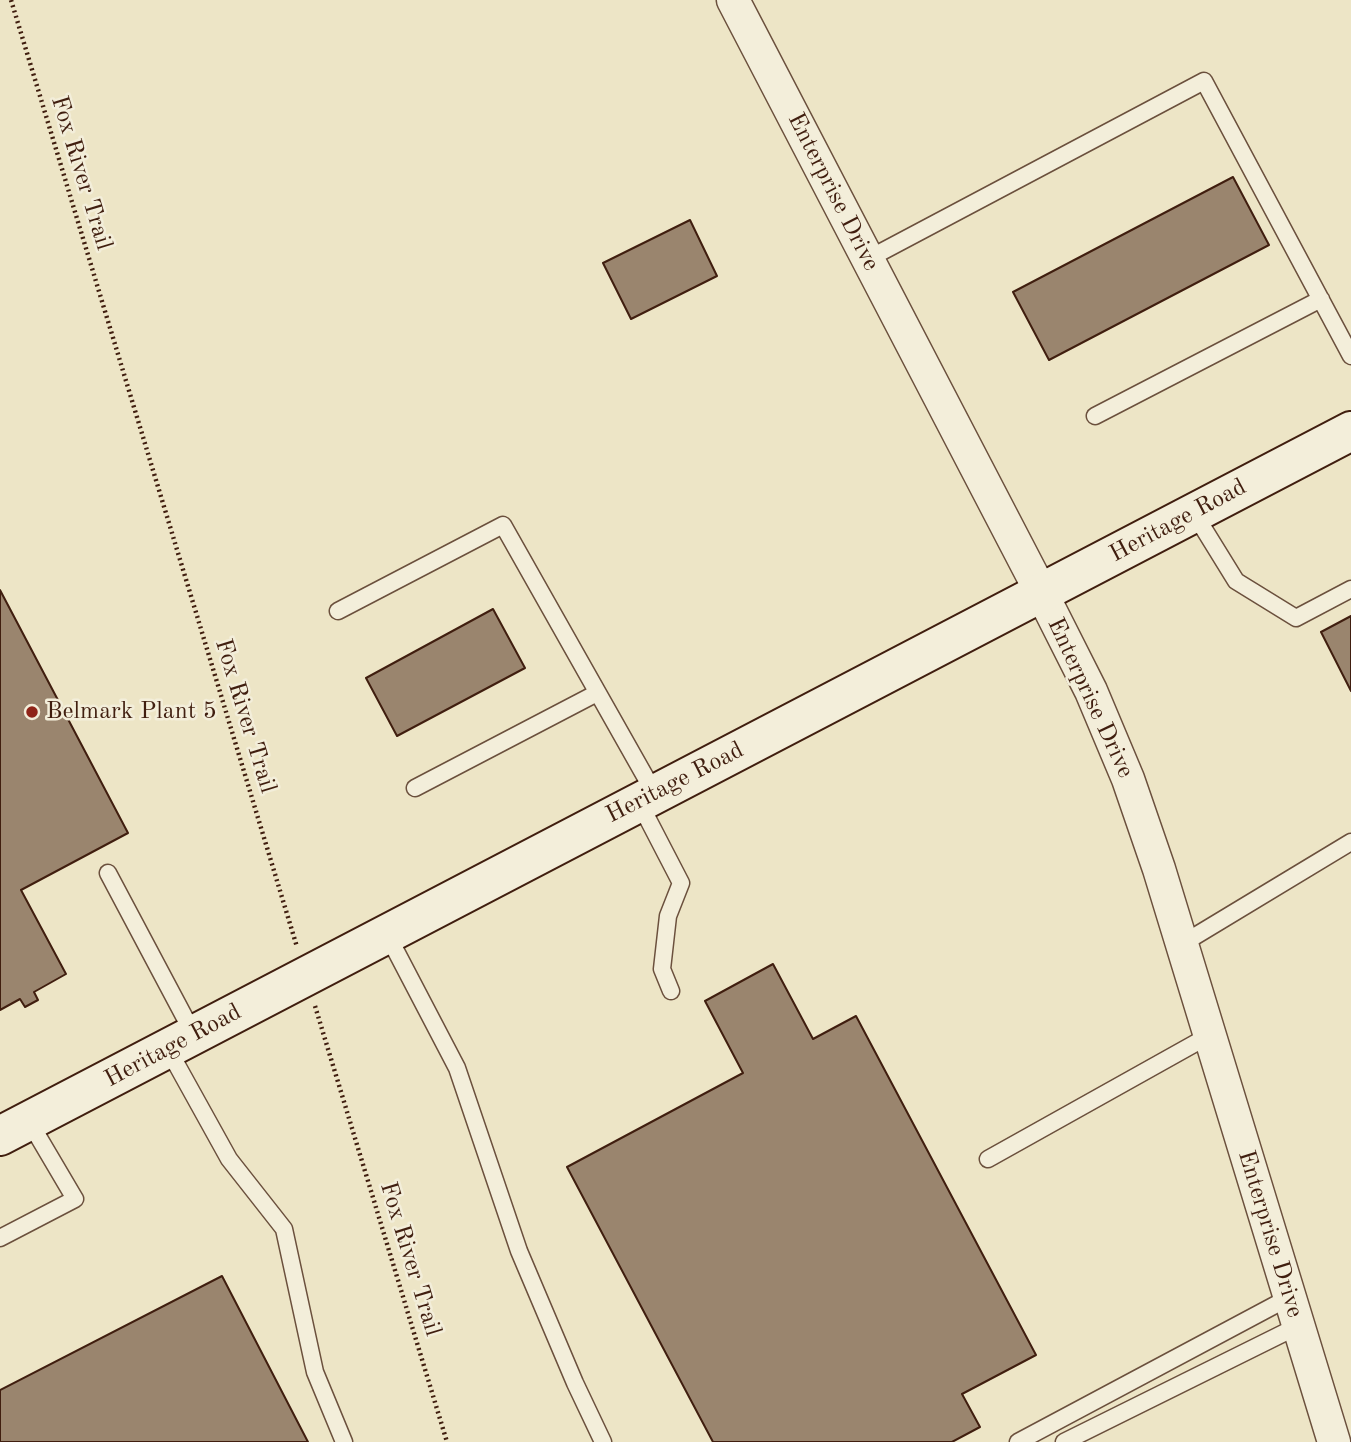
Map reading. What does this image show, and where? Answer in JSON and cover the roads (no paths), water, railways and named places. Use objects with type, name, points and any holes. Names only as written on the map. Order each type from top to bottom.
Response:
[{"type":"main road","name":"Heritage Road","points":[[15,1129],[1351,430]]},
{"type":"street","name":"Enterprise Drive","points":[[733,0],[1041,592],[1091,691],[1128,779],[1159,869],[1334,1442]]},
{"type":"lane","points":[[868,259],[1204,81],[1351,356]]},
{"type":"lane","points":[[1095,416],[1321,299]]},
{"type":"lane","points":[[1194,513],[1236,581],[1296,618],[1351,589]]},
{"type":"lane","points":[[338,611],[503,525],[597,693],[647,798],[681,883],[668,916],[662,969],[671,991]]},
{"type":"lane","points":[[415,788],[597,693]]},
{"type":"lane","points":[[1182,944],[1351,842]]},
{"type":"lane","points":[[108,873],[229,1159],[284,1229],[315,1372],[344,1442]]},
{"type":"lane","points":[[387,934],[457,1068],[519,1251],[603,1442]]},
{"type":"lane","points":[[988,1160],[1210,1035]]},
{"type":"lane","points":[[0,1238],[75,1199],[15,1129]]},
{"type":"lane","points":[[1018,1442],[1294,1312]]},
{"type":"lane","points":[[1064,1442],[1294,1312]]},
{"type":"place","name":"Belmark Plant 5","points":[[32,712]]}]
